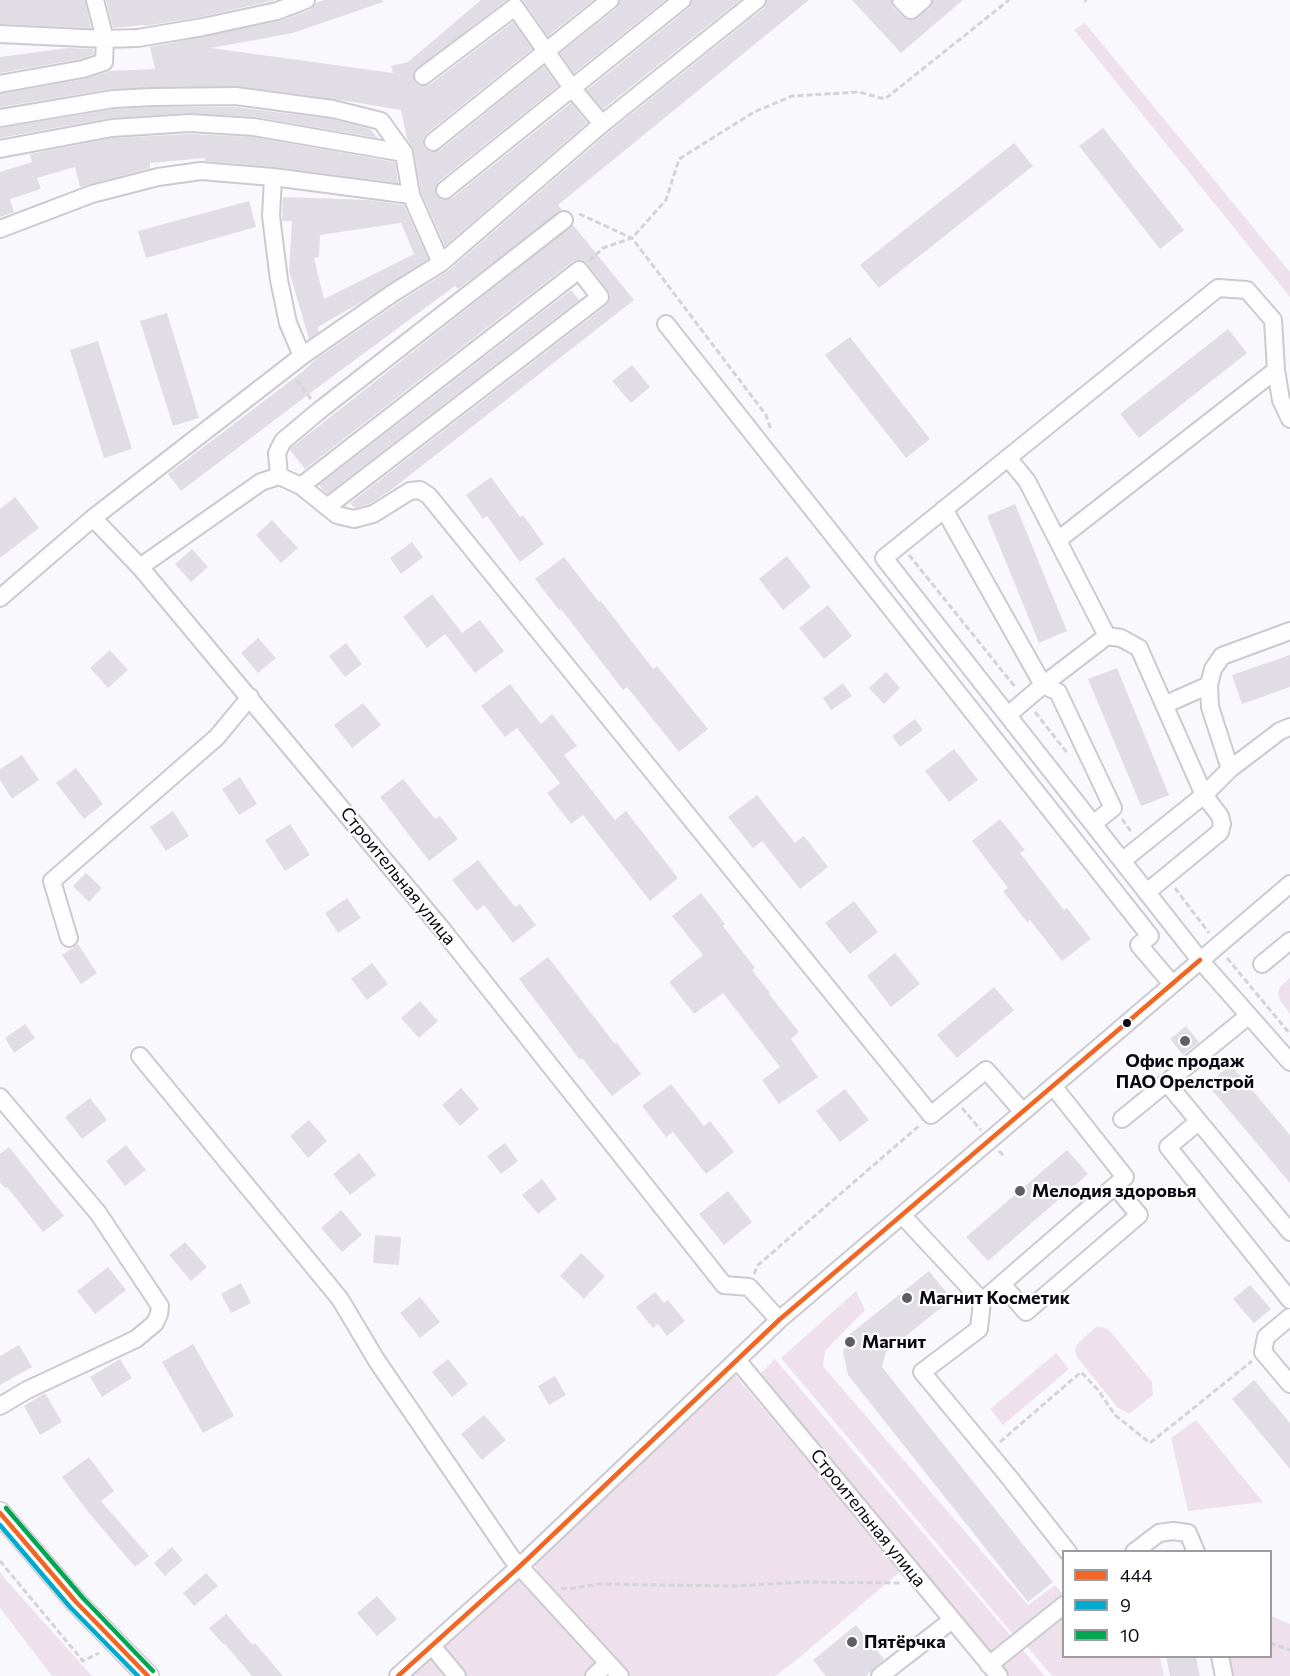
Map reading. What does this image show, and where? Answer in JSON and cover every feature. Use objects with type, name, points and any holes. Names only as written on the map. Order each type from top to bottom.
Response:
[{"type":"main road","points":[[0,1513],[76,1602],[148,1676]]},
{"type":"street","points":[[0,84],[83,69],[104,62],[105,39],[95,0]]},
{"type":"street","points":[[0,34],[105,39],[138,38],[277,11],[306,0]]},
{"type":"street","points":[[433,142],[610,0]]},
{"type":"street","points":[[445,190],[682,0]]},
{"type":"street","points":[[0,598],[93,518],[302,356],[441,263],[602,124],[757,0]]},
{"type":"street","points":[[901,0],[911,10],[923,0]]},
{"type":"street","points":[[423,76],[520,3],[547,51],[602,124]]},
{"type":"street","points":[[0,118],[113,99],[236,96],[333,109],[381,121],[404,153],[411,195],[441,263]]},
{"type":"street","points":[[0,149],[38,140],[112,128],[190,123],[254,127],[404,153]]},
{"type":"street","points":[[0,229],[92,194],[158,177],[201,171],[273,177],[411,195]]},
{"type":"street","points":[[273,177],[271,216],[279,280],[288,323],[302,356]]},
{"type":"street","points":[[279,476],[277,453],[283,441],[564,220]]},
{"type":"street","points":[[301,486],[579,270],[600,297],[327,507]]},
{"type":"street","points":[[1290,419],[1281,400],[1275,370],[1273,320],[1247,290],[1218,288],[884,558],[1200,960],[1290,1062]]},
{"type":"street","points":[[666,324],[1150,936],[1139,945],[1172,984]]},
{"type":"street","points":[[1058,540],[1275,370]]},
{"type":"street","points":[[1008,458],[1027,480],[1107,636]]},
{"type":"street","points":[[140,567],[261,482],[279,476],[301,486],[337,515],[354,519],[373,514],[410,491],[420,490],[429,496],[931,1115],[986,1070],[1023,1112]]},
{"type":"street","points":[[944,509],[1043,685],[1058,693],[1113,808],[1093,824]]},
{"type":"street","name":"Строительная улица","points":[[93,518],[140,567],[441,928],[724,1285],[749,1287]]},
{"type":"street","points":[[1230,769],[1210,707],[1209,685],[1214,669],[1222,656],[1290,632]]},
{"type":"street","points":[[1008,715],[1107,636],[1121,638],[1139,648],[1204,795],[1220,816],[1222,824],[1220,832],[1147,892]]},
{"type":"street","points":[[1164,705],[1209,685]]},
{"type":"street","points":[[69,938],[52,881],[217,737],[250,697]]},
{"type":"street","points":[[1122,861],[1204,795],[1230,769],[1280,731],[1290,727]]},
{"type":"street","points":[[398,1676],[519,1567],[779,1320],[1290,884]]},
{"type":"street","points":[[1262,964],[1290,941]]},
{"type":"street","points":[[1122,1119],[1248,1016]]},
{"type":"street","points":[[140,1056],[339,1299],[377,1361],[519,1567],[620,1676]]},
{"type":"street","points":[[1167,1083],[1290,1232]]},
{"type":"street","points":[[1053,1086],[1125,1177],[982,1302],[979,1329],[922,1372],[1067,1550]]},
{"type":"street","points":[[0,1097],[98,1213],[160,1306],[155,1323],[136,1339],[27,1390],[0,1406]]},
{"type":"street","points":[[1198,1122],[1168,1147],[1290,1299]]},
{"type":"street","points":[[1002,1284],[1026,1312],[1139,1215],[1115,1186]]},
{"type":"street","points":[[902,1215],[982,1302]]},
{"type":"street","points":[[749,1287],[779,1320]]},
{"type":"street","points":[[1290,1317],[1266,1337],[1263,1352],[1290,1384]]},
{"type":"street","name":"Строительная улица","points":[[737,1360],[994,1670]]},
{"type":"street","points":[[1135,1550],[1159,1533],[1173,1530],[1188,1533],[1196,1550]]},
{"type":"street","points":[[994,1670],[1062,1607]]},
{"type":"street","points":[[880,1676],[952,1620]]},
{"type":"street","points":[[432,1646],[457,1676]]},
{"type":"street","points":[[1220,1658],[1224,1676]]},
{"type":"street","points":[[594,1676],[608,1663]]},
{"type":"path","points":[[579,270],[603,248],[632,238],[666,200],[679,159],[754,112],[792,96],[859,92],[885,99],[1009,0]]},
{"type":"path","points":[[564,220],[575,213],[632,238],[766,415],[773,438],[772,458]]},
{"type":"path","points":[[288,367],[320,410]]},
{"type":"path","points":[[749,1287],[758,1265],[931,1115]]},
{"type":"path","points":[[988,1452],[1081,1372],[1098,1390],[1115,1415],[1150,1443],[1263,1352]]},
{"type":"path","points":[[0,1561],[83,1662],[99,1653]]},
{"type":"path","points":[[536,1585],[568,1589],[599,1584],[735,1586],[803,1582],[898,1583],[924,1586]]},
{"type":"path","points":[[1272,1644],[1290,1650]]},
{"type":"shaded area","points":[[1085,23],[1290,272],[1290,297],[1074,30]]},
{"type":"shaded area","points":[[1290,978],[1290,1014],[1278,993],[1280,987]]},
{"type":"shaded area","points":[[856,1291],[865,1310],[825,1351],[823,1366],[1028,1605],[1055,1585],[1062,1593],[1062,1600],[1016,1638],[781,1358]]},
{"type":"shaded area","points":[[1096,1327],[1109,1330],[1152,1382],[1153,1395],[1129,1414],[1117,1407],[1077,1357],[1075,1350],[1077,1344]]},
{"type":"shaded area","points":[[1056,1353],[1069,1369],[1003,1425],[990,1409]]},
{"type":"shaded area","points":[[775,1359],[1045,1676],[1005,1676],[759,1375]]},
{"type":"shaded area","points":[[734,1374],[901,1571],[775,1676],[628,1676],[538,1574],[534,1562]]},
{"type":"shaded area","points":[[1196,1420],[1263,1502],[1188,1511],[1171,1438]]},
{"type":"shaded area","points":[[0,1572],[92,1676],[52,1676],[0,1608]]},
{"type":"shaded area","points":[[515,1578],[527,1583],[609,1676],[411,1676]]},
{"type":"shaded area","points":[[1062,1613],[1062,1658],[1160,1658],[1164,1676],[1052,1676],[1025,1644]]},
{"type":"shaded area","points":[[1272,1616],[1290,1624],[1290,1676],[1232,1676],[1228,1658],[1272,1658]]},
{"type":"building","points":[[0,0],[85,0],[91,28],[0,24]]},
{"type":"building","points":[[106,0],[276,0],[201,17],[145,26],[113,28]]},
{"type":"building","points":[[324,0],[382,0],[383,2],[293,33],[211,48],[393,73],[391,66],[408,62],[481,0],[507,0],[414,71],[415,83],[419,86],[429,85],[513,22],[532,49],[426,134],[423,139],[424,148],[430,152],[440,150],[544,66],[558,86],[438,182],[435,191],[441,200],[452,198],[571,103],[587,123],[445,246],[421,192],[414,151],[407,139],[401,110],[236,86],[112,89],[0,107],[0,94],[85,79],[110,71],[155,69],[150,47],[279,21],[310,10],[316,3]]},
{"type":"building","points":[[523,0],[593,0],[548,36]]},
{"type":"building","points":[[620,0],[665,0],[574,73],[560,53],[617,8]]},
{"type":"building","points":[[692,0],[740,0],[603,109],[587,90],[689,8]]},
{"type":"building","points":[[767,0],[809,0],[558,205],[562,210],[458,289],[455,286],[181,491],[168,474],[315,360],[448,271],[609,132],[764,8]]},
{"type":"building","points":[[852,0],[891,0],[893,7],[904,17],[913,20],[930,8],[933,0],[963,0],[901,53]]},
{"type":"building","points":[[68,48],[93,49],[94,54],[80,59],[0,73],[0,57]]},
{"type":"building","points":[[235,107],[331,119],[370,129],[378,138],[256,117],[189,113],[110,118],[0,138],[0,128],[114,109]]},
{"type":"building","points":[[1103,128],[1184,230],[1160,249],[1079,146]]},
{"type":"building","points":[[190,134],[253,137],[395,162],[398,183],[274,167],[205,161],[205,158],[150,163],[150,168],[80,187],[75,167],[37,178],[41,189],[10,199],[14,212],[0,217],[0,172],[32,162],[30,154],[113,138]]},
{"type":"building","points":[[1014,143],[1033,166],[879,288],[860,265]]},
{"type":"building","points":[[283,197],[369,200],[404,205],[428,259],[318,327],[319,332],[309,339],[289,271],[292,221],[282,221]],"holes":[[[401,223],[414,254],[324,299],[314,258],[319,257],[320,235]]]},
{"type":"building","points":[[249,201],[256,227],[146,258],[138,231]]},
{"type":"building","points":[[573,225],[634,300],[391,490],[369,504],[355,508],[350,503],[607,305],[611,295],[587,263],[581,260],[573,261],[305,469],[290,450],[291,448]]},
{"type":"building","points":[[571,290],[579,300],[327,494],[322,489],[319,485]]},
{"type":"building","points":[[167,313],[199,418],[173,426],[140,321]]},
{"type":"building","points":[[1228,329],[1247,353],[1139,438],[1120,414]]},
{"type":"building","points":[[850,337],[930,439],[906,458],[825,355]]},
{"type":"building","points":[[98,341],[132,449],[104,458],[70,350]]},
{"type":"building","points":[[632,365],[650,387],[631,403],[612,381]]},
{"type":"building","points":[[491,477],[520,517],[523,515],[544,544],[520,562],[487,516],[483,519],[466,495]]},
{"type":"building","points":[[15,497],[39,528],[0,558],[0,509]]},
{"type":"building","points":[[1015,504],[1067,631],[1039,643],[987,516]]},
{"type":"building","points":[[272,520],[298,548],[281,563],[256,535]]},
{"type":"building","points":[[412,542],[423,557],[401,574],[390,558]]},
{"type":"building","points":[[192,549],[208,567],[191,582],[175,564]]},
{"type":"building","points":[[787,556],[811,587],[783,610],[759,579]]},
{"type":"building","points":[[564,557],[653,669],[657,666],[708,729],[679,752],[627,687],[623,690],[535,579]]},
{"type":"building","points":[[432,594],[462,633],[480,620],[504,651],[475,673],[445,634],[427,648],[403,617]]},
{"type":"building","points":[[828,605],[852,636],[824,659],[799,628]]},
{"type":"building","points":[[258,638],[276,658],[258,673],[241,653]]},
{"type":"building","points":[[346,643],[362,664],[345,677],[329,656]]},
{"type":"building","points":[[110,650],[128,670],[108,688],[90,668]]},
{"type":"building","points":[[1290,655],[1290,687],[1242,704],[1232,675]]},
{"type":"building","points":[[1117,668],[1169,795],[1141,806],[1088,679]]},
{"type":"building","points":[[886,672],[900,688],[884,704],[869,688]]},
{"type":"building","points":[[843,683],[852,696],[831,710],[823,698]]},
{"type":"building","points":[[510,684],[541,724],[552,714],[577,746],[564,755],[615,820],[626,811],[678,878],[650,901],[583,815],[571,824],[547,793],[560,783],[517,728],[505,737],[481,706]]},
{"type":"building","points":[[363,703],[381,725],[352,748],[334,725]]},
{"type":"building","points":[[915,719],[923,730],[900,747],[892,736]]},
{"type":"building","points":[[954,749],[978,780],[949,802],[925,771]]},
{"type":"building","points":[[22,755],[39,780],[12,799],[0,780],[0,769]]},
{"type":"building","points":[[76,768],[103,804],[84,819],[56,783]]},
{"type":"building","points":[[240,777],[257,804],[239,815],[222,789]]},
{"type":"building","points":[[403,779],[435,819],[440,816],[458,839],[429,861],[380,797]]},
{"type":"building","points":[[757,795],[795,843],[804,836],[828,867],[800,889],[762,841],[753,848],[728,817]]},
{"type":"building","points":[[173,811],[189,836],[166,851],[150,827]]},
{"type":"building","points":[[1000,819],[1025,850],[1020,853],[1064,910],[1067,908],[1091,939],[1062,961],[1030,920],[1027,922],[1003,891],[1008,888],[972,841]]},
{"type":"building","points":[[290,824],[310,855],[285,871],[265,840]]},
{"type":"building","points":[[478,860],[515,907],[520,904],[536,925],[513,943],[484,905],[477,911],[452,880]]},
{"type":"building","points":[[86,873],[102,888],[89,902],[73,886]]},
{"type":"building","points":[[701,893],[755,968],[752,970],[799,1032],[791,1039],[818,1077],[779,1104],[762,1080],[780,1067],[723,993],[694,1014],[669,982],[703,955],[672,916]]},
{"type":"building","points":[[347,898],[361,918],[338,933],[325,913]]},
{"type":"building","points":[[854,901],[878,932],[850,954],[825,923]]},
{"type":"building","points":[[78,944],[97,973],[81,984],[62,955]]},
{"type":"building","points":[[895,953],[920,984],[891,1007],[867,976]]},
{"type":"building","points":[[548,957],[641,1074],[612,1096],[582,1058],[580,1060],[519,979]]},
{"type":"building","points":[[372,963],[388,984],[367,1000],[351,979]]},
{"type":"building","points":[[994,987],[1014,1010],[957,1058],[937,1035]]},
{"type":"building","points":[[420,1001],[438,1021],[419,1038],[401,1018]]},
{"type":"building","points":[[25,1024],[35,1038],[14,1053],[5,1038]]},
{"type":"building","name":"Офис продаж ПАО Орелстрой","points":[[1186,1026],[1199,1042],[1183,1055],[1170,1039]]},
{"type":"building","points":[[1231,1065],[1290,1135],[1290,1183],[1207,1084]]},
{"type":"building","points":[[671,1084],[704,1126],[710,1121],[734,1152],[706,1174],[673,1132],[666,1137],[642,1106]]},
{"type":"building","points":[[461,1088],[479,1109],[460,1126],[442,1105]]},
{"type":"building","points":[[845,1089],[869,1120],[840,1142],[816,1111]]},
{"type":"building","points":[[90,1098],[107,1120],[82,1139],[65,1117]]},
{"type":"building","points":[[309,1120],[327,1141],[308,1158],[290,1136]]},
{"type":"building","points":[[505,1143],[518,1161],[501,1174],[487,1156]]},
{"type":"building","points":[[126,1145],[146,1170],[125,1186],[106,1161]]},
{"type":"building","points":[[9,1147],[64,1216],[43,1232],[7,1187],[5,1188],[0,1182],[0,1154]]},
{"type":"building","points":[[1067,1150],[1088,1174],[988,1261],[966,1237]]},
{"type":"building","points":[[359,1153],[376,1175],[350,1195],[333,1174]]},
{"type":"building","points":[[542,1179],[557,1199],[538,1214],[522,1195]]},
{"type":"building","points":[[728,1191],[752,1222],[724,1245],[699,1214]]},
{"type":"building","points":[[341,1210],[362,1235],[342,1252],[321,1228]]},
{"type":"building","points":[[375,1235],[401,1237],[399,1265],[373,1263]]},
{"type":"building","points":[[185,1242],[207,1267],[191,1281],[169,1255]]},
{"type":"building","points":[[581,1253],[605,1276],[584,1299],[560,1276]]},
{"type":"building","points":[[108,1267],[126,1290],[95,1314],[77,1291]]},
{"type":"building","points":[[929,1271],[952,1299],[886,1352],[882,1367],[1053,1582],[1028,1602],[848,1375],[843,1352],[850,1334]]},
{"type":"building","points":[[241,1283],[251,1303],[231,1313],[221,1294]]},
{"type":"building","points":[[1250,1285],[1271,1309],[1254,1323],[1233,1299]]},
{"type":"building","points":[[655,1292],[664,1303],[668,1300],[685,1321],[667,1336],[658,1324],[653,1328],[636,1307]]},
{"type":"building","points":[[420,1297],[440,1322],[420,1338],[400,1313]]},
{"type":"building","points":[[193,1344],[234,1416],[203,1433],[162,1362]]},
{"type":"building","points":[[19,1345],[32,1367],[0,1385],[0,1356]]},
{"type":"building","points":[[120,1359],[132,1378],[102,1397],[90,1377]]},
{"type":"building","points":[[448,1359],[468,1384],[452,1397],[432,1372]]},
{"type":"building","points":[[555,1376],[566,1395],[549,1405],[538,1386]]},
{"type":"building","points":[[1254,1380],[1290,1423],[1290,1469],[1232,1399]]},
{"type":"building","points":[[45,1393],[62,1422],[40,1435],[24,1406]]},
{"type":"building","points":[[484,1415],[506,1440],[482,1460],[461,1434]]},
{"type":"building","points":[[89,1457],[114,1491],[101,1501],[149,1556],[135,1567],[62,1477]]},
{"type":"building","points":[[172,1547],[183,1560],[165,1576],[154,1563]]},
{"type":"building","points":[[206,1573],[218,1586],[194,1606],[183,1593]]},
{"type":"building","points":[[377,1596],[397,1619],[377,1636],[357,1613]]},
{"type":"building","points":[[226,1614],[283,1676],[252,1676],[209,1628]]},
{"type":"building","name":"Пятёрчка","points":[[856,1625],[884,1659],[866,1676],[826,1676],[813,1660]]},
{"type":"building","points":[[1166,1658],[1196,1658],[1200,1676],[1170,1676]]},
{"type":"transit line","name":"444","points":[[398,1676],[519,1567],[779,1320],[1200,960]]},
{"type":"transit line","name":"10","points":[[6,1508],[82,1597],[153,1671]]},
{"type":"transit line","name":"444","points":[[0,1513],[76,1602],[148,1676]]},
{"type":"transit line","name":"9","points":[[0,1525],[70,1607],[138,1676]]},
{"type":"place","name":"Офис продаж ПАО Орелстрой","points":[[1185,1041]]},
{"type":"place","name":"Мелодия здоровья","points":[[1020,1191]]},
{"type":"place","name":"Магнит Косметик","points":[[907,1298]]},
{"type":"place","name":"Магнит","points":[[850,1342]]},
{"type":"place","name":"Пятёрчка","points":[[852,1642]]}]
